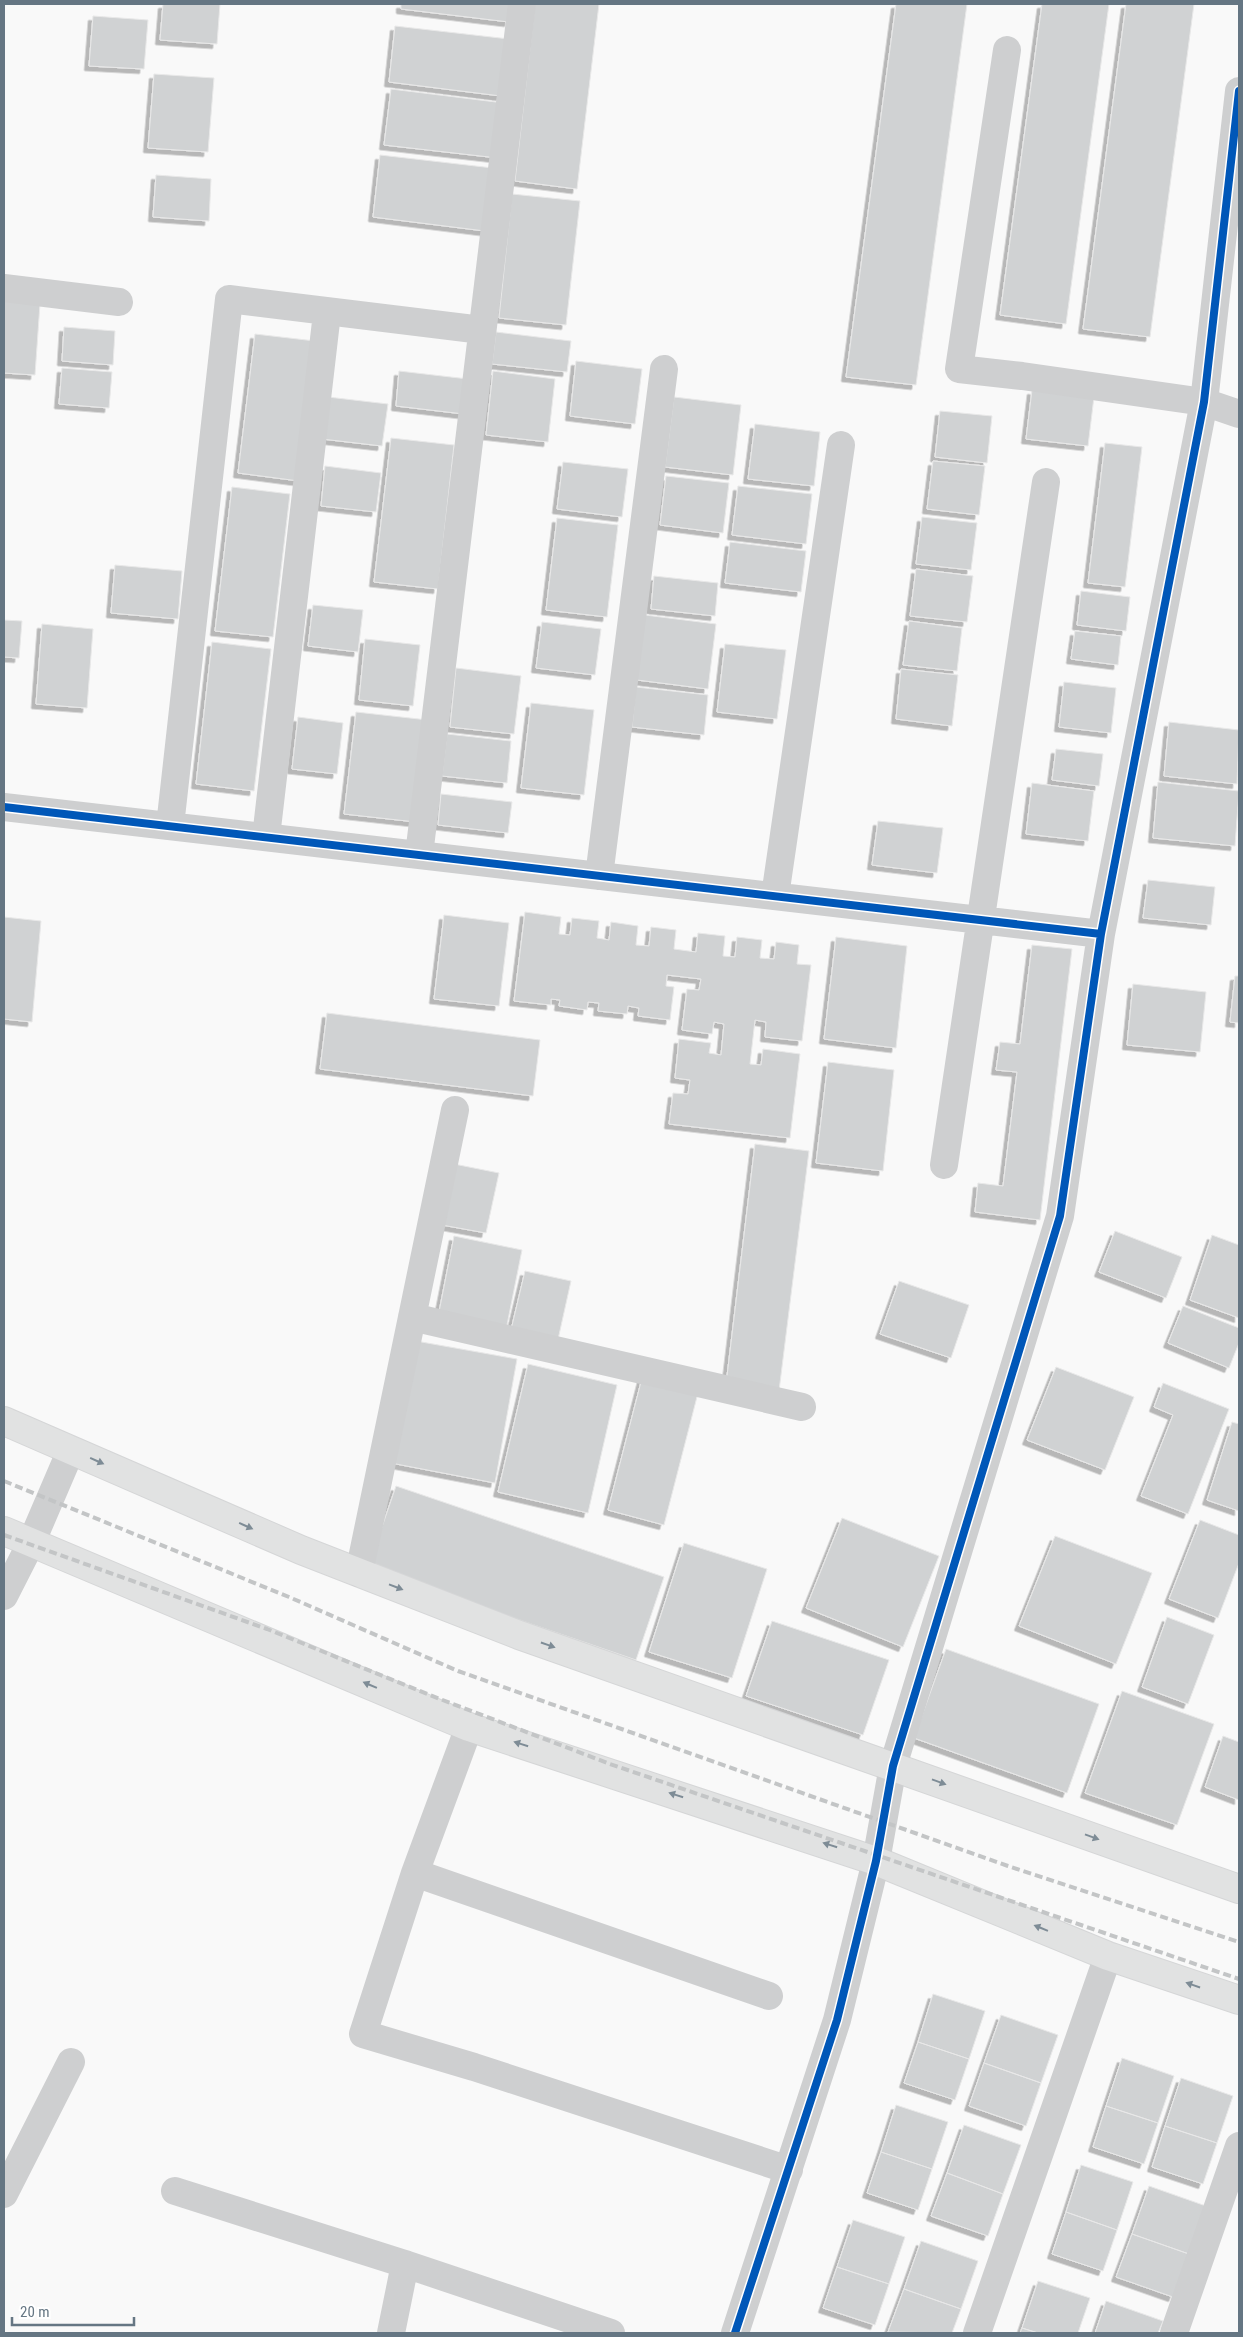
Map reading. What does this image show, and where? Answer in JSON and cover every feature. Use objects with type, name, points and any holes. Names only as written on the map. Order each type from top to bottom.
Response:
[{"type":"main road","points":[[4,1421],[300,1550],[519,1634],[1239,1889]]},
{"type":"main road","points":[[4,1531],[469,1727],[876,1861],[1108,1956],[1239,2000]]},
{"type":"street","points":[[419,855],[522,4]]},
{"type":"street","points":[[1008,50],[959,369],[1204,402],[1239,414]]},
{"type":"street","points":[[735,2333],[790,2170],[837,2020],[876,1861],[893,1766],[1060,1216],[1101,934],[1204,402],[1239,91]]},
{"type":"street","points":[[4,288],[119,302]]},
{"type":"street","points":[[170,826],[229,300],[482,330]]},
{"type":"street","points":[[266,837],[326,313]]},
{"type":"street","points":[[598,876],[664,369]]},
{"type":"street","points":[[775,896],[841,445]]},
{"type":"street","points":[[944,1165],[1046,482]]},
{"type":"street","points":[[4,807],[775,896],[981,922],[1101,934]]},
{"type":"street","points":[[359,1573],[455,1110]]},
{"type":"street","points":[[412,1318],[802,1407]]},
{"type":"street","points":[[4,1596],[32,1542],[71,1450]]},
{"type":"street","points":[[469,1727],[415,1873],[364,2034],[474,2067],[790,2170]]},
{"type":"street","points":[[415,1873],[769,1996]]},
{"type":"street","points":[[977,2333],[1108,1956]]},
{"type":"street","points":[[4,2194],[70,2062]]},
{"type":"street","points":[[1174,2333],[1239,2146]]},
{"type":"street","points":[[175,2191],[405,2264],[611,2333]]},
{"type":"street","points":[[391,2333],[405,2264]]},
{"type":"building","points":[[163,4],[220,4],[217,44],[160,40]]},
{"type":"building","points":[[401,4],[511,4],[509,22],[401,9]]},
{"type":"building","points":[[535,4],[599,4],[577,189],[515,181]]},
{"type":"building","points":[[896,4],[967,4],[916,385],[846,377]]},
{"type":"building","points":[[1042,4],[1109,4],[1066,324],[1000,315]]},
{"type":"building","points":[[1126,4],[1194,4],[1150,337],[1083,329]]},
{"type":"building","points":[[93,16],[148,20],[144,69],[89,66]]},
{"type":"building","points":[[395,26],[509,39],[501,96],[389,82]]},
{"type":"building","points":[[154,74],[214,78],[208,152],[148,148]]},
{"type":"building","points":[[391,89],[504,103],[498,158],[384,145]]},
{"type":"building","points":[[380,155],[493,168],[485,231],[373,217]]},
{"type":"building","points":[[156,175],[211,179],[209,221],[153,217]]},
{"type":"building","points":[[512,194],[580,201],[566,325],[499,318]]},
{"type":"building","points":[[4,301],[40,304],[35,375],[4,373]]},
{"type":"building","points":[[64,327],[115,331],[113,365],[62,361]]},
{"type":"building","points":[[496,332],[571,341],[567,372],[492,364]]},
{"type":"building","points":[[255,334],[315,341],[299,481],[238,473]]},
{"type":"building","points":[[576,361],[642,369],[635,424],[570,416]]},
{"type":"building","points":[[62,368],[112,372],[109,408],[59,404]]},
{"type":"building","points":[[399,371],[468,379],[464,414],[396,406]]},
{"type":"building","points":[[493,371],[555,379],[548,442],[486,435]]},
{"type":"building","points":[[1032,390],[1094,397],[1088,446],[1026,439]]},
{"type":"building","points":[[328,397],[388,404],[382,446],[322,439]]},
{"type":"building","points":[[674,397],[741,405],[733,475],[665,467]]},
{"type":"building","points":[[940,411],[992,416],[987,463],[935,457]]},
{"type":"building","points":[[755,424],[820,432],[814,486],[748,479]]},
{"type":"building","points":[[391,438],[454,445],[438,589],[374,582]]},
{"type":"building","points":[[1105,443],[1142,447],[1125,587],[1088,583]]},
{"type":"building","points":[[933,461],[985,466],[979,515],[927,509]]},
{"type":"building","points":[[563,462],[628,469],[622,517],[557,509]]},
{"type":"building","points":[[325,466],[381,473],[376,512],[321,506]]},
{"type":"building","points":[[666,476],[729,483],[723,533],[660,525]]},
{"type":"building","points":[[738,486],[812,494],[806,544],[732,535]]},
{"type":"building","points":[[232,487],[290,494],[273,637],[215,631]]},
{"type":"building","points":[[922,517],[977,523],[971,570],[916,564]]},
{"type":"building","points":[[557,518],[618,525],[607,617],[546,610]]},
{"type":"building","points":[[730,542],[806,551],[801,592],[725,583]]},
{"type":"building","points":[[115,565],[182,571],[178,619],[111,613]]},
{"type":"building","points":[[916,569],[973,576],[967,622],[910,616]]},
{"type":"building","points":[[654,576],[718,583],[715,616],[651,609]]},
{"type":"building","points":[[1081,591],[1130,597],[1126,631],[1077,625]]},
{"type":"building","points":[[313,605],[363,610],[358,652],[308,646]]},
{"type":"building","points":[[645,615],[716,624],[708,689],[637,680]]},
{"type":"building","points":[[4,620],[22,621],[19,658],[4,657]]},
{"type":"building","points":[[909,621],[962,628],[957,671],[903,665]]},
{"type":"building","points":[[542,622],[601,629],[595,675],[536,668]]},
{"type":"building","points":[[42,624],[93,629],[87,708],[36,704]]},
{"type":"building","points":[[1075,631],[1121,636],[1118,665],[1071,659]]},
{"type":"building","points":[[365,639],[420,645],[413,706],[359,700]]},
{"type":"building","points":[[212,642],[271,649],[254,791],[196,784]]},
{"type":"building","points":[[725,644],[786,650],[777,719],[717,712]]},
{"type":"building","points":[[456,668],[521,676],[514,734],[450,727]]},
{"type":"building","points":[[901,669],[958,675],[952,726],[896,719]]},
{"type":"building","points":[[1064,682],[1116,688],[1111,733],[1059,727]]},
{"type":"building","points":[[636,687],[708,695],[704,735],[632,727]]},
{"type":"building","points":[[531,703],[594,710],[584,795],[521,788]]},
{"type":"building","points":[[356,712],[428,720],[416,822],[344,814]]},
{"type":"building","points":[[298,717],[343,723],[337,774],[292,769]]},
{"type":"building","points":[[1169,722],[1239,730],[1237,784],[1164,776]]},
{"type":"building","points":[[447,734],[511,741],[507,783],[442,776]]},
{"type":"building","points":[[1056,749],[1103,754],[1099,786],[1052,780]]},
{"type":"building","points":[[1158,782],[1239,791],[1235,846],[1153,838]]},
{"type":"building","points":[[1032,783],[1094,791],[1088,841],[1026,834]]},
{"type":"building","points":[[441,794],[512,802],[508,833],[438,825]]},
{"type":"building","points":[[878,821],[943,828],[937,873],[872,865]]},
{"type":"building","points":[[1148,880],[1215,887],[1211,925],[1143,918]]},
{"type":"building","points":[[525,912],[561,917],[559,934],[570,935],[572,918],[599,921],[597,938],[609,940],[611,922],[638,926],[636,945],[649,946],[651,927],[676,930],[674,949],[696,952],[698,933],[725,936],[723,956],[735,957],[737,937],[762,940],[760,958],[774,959],[776,942],[799,945],[797,964],[811,965],[802,1041],[765,1037],[766,1022],[755,1020],[750,1064],[761,1065],[763,1049],[800,1054],[790,1138],[669,1124],[673,1093],[688,1094],[690,1080],[675,1078],[679,1039],[711,1043],[709,1053],[721,1055],[724,1024],[714,1022],[712,1034],[682,1030],[687,989],[699,990],[701,979],[667,975],[666,986],[674,987],[670,1020],[638,1016],[639,1008],[628,1006],[627,1014],[598,1011],[599,1003],[588,1002],[587,1010],[559,1006],[560,1000],[551,999],[551,1005],[514,1001]]},
{"type":"building","points":[[444,915],[509,923],[499,1006],[434,999]]},
{"type":"building","points":[[4,917],[41,921],[32,1022],[4,1019]]},
{"type":"building","points":[[836,937],[907,946],[896,1048],[824,1039]]},
{"type":"building","points":[[1032,945],[1072,949],[1040,1220],[975,1212],[978,1183],[1003,1186],[1017,1072],[996,1070],[1000,1042],[1020,1044]]},
{"type":"building","points":[[1235,976],[1239,976],[1239,1023],[1230,1022]]},
{"type":"building","points":[[1133,984],[1206,992],[1200,1052],[1127,1045]]},
{"type":"building","points":[[327,1013],[540,1040],[533,1096],[320,1069]]},
{"type":"building","points":[[828,1062],[894,1070],[883,1171],[816,1163]]},
{"type":"building","points":[[755,1144],[809,1151],[779,1391],[727,1376]]},
{"type":"building","points":[[454,1164],[499,1173],[486,1233],[442,1225]]},
{"type":"building","points":[[1115,1231],[1182,1257],[1166,1298],[1099,1272]]},
{"type":"building","points":[[1212,1235],[1239,1245],[1239,1318],[1190,1300]]},
{"type":"building","points":[[454,1236],[522,1250],[506,1330],[438,1317]]},
{"type":"building","points":[[525,1271],[571,1281],[557,1344],[510,1334]]},
{"type":"building","points":[[899,1281],[969,1305],[951,1358],[880,1334]]},
{"type":"building","points":[[1183,1306],[1239,1328],[1239,1343],[1229,1368],[1168,1343]]},
{"type":"building","points":[[416,1341],[517,1359],[495,1483],[391,1463]]},
{"type":"building","points":[[528,1364],[617,1385],[588,1513],[498,1492]]},
{"type":"building","points":[[1056,1367],[1134,1397],[1105,1470],[1027,1440]]},
{"type":"building","points":[[642,1378],[698,1393],[664,1525],[608,1510]]},
{"type":"building","points":[[1163,1383],[1229,1409],[1188,1514],[1141,1496],[1173,1415],[1154,1407]]},
{"type":"building","points":[[1232,1422],[1239,1424],[1239,1511],[1207,1500]]},
{"type":"building","points":[[396,1486],[664,1577],[636,1660],[368,1568]]},
{"type":"building","points":[[842,1518],[939,1556],[903,1647],[806,1608]]},
{"type":"building","points":[[1200,1520],[1239,1535],[1239,1563],[1218,1618],[1169,1599]]},
{"type":"building","points":[[1055,1536],[1152,1573],[1116,1664],[1019,1626]]},
{"type":"building","points":[[684,1543],[767,1569],[732,1678],[649,1652]]},
{"type":"building","points":[[1167,1617],[1214,1635],[1188,1704],[1142,1687]]},
{"type":"building","points":[[772,1621],[889,1660],[863,1735],[746,1696]]},
{"type":"building","points":[[946,1649],[1099,1704],[1067,1793],[914,1738]]},
{"type":"building","points":[[1122,1691],[1214,1724],[1177,1825],[1085,1793]]},
{"type":"building","points":[[1223,1736],[1239,1742],[1239,1800],[1205,1787]]},
{"type":"building","points":[[933,1994],[985,2011],[969,2059],[918,2042]]},
{"type":"building","points":[[1001,2015],[1058,2035],[1041,2083],[984,2063]]},
{"type":"building","points":[[918,2042],[969,2059],[955,2100],[904,2083]]},
{"type":"building","points":[[1122,2058],[1174,2076],[1158,2123],[1106,2106]]},
{"type":"building","points":[[984,2063],[1041,2083],[1026,2126],[969,2106]]},
{"type":"building","points":[[1181,2078],[1233,2096],[1217,2143],[1165,2126]]},
{"type":"building","points":[[896,2105],[948,2122],[932,2169],[881,2152]]},
{"type":"building","points":[[1106,2106],[1158,2123],[1144,2164],[1093,2147]]},
{"type":"building","points":[[964,2125],[1021,2145],[1003,2194],[947,2173]]},
{"type":"building","points":[[1165,2126],[1217,2143],[1203,2184],[1152,2167]]},
{"type":"building","points":[[881,2152],[932,2169],[918,2210],[867,2193]]},
{"type":"building","points":[[1081,2165],[1133,2182],[1117,2230],[1066,2212]]},
{"type":"building","points":[[947,2173],[1003,2194],[988,2236],[931,2216]]},
{"type":"building","points":[[1149,2186],[1206,2206],[1189,2254],[1132,2234]]},
{"type":"building","points":[[1066,2212],[1117,2230],[1103,2271],[1052,2254]]},
{"type":"building","points":[[853,2220],[905,2237],[889,2284],[837,2267]]},
{"type":"building","points":[[1132,2234],[1189,2254],[1173,2297],[1116,2277]]},
{"type":"building","points":[[921,2241],[978,2261],[961,2309],[904,2289]]},
{"type":"building","points":[[837,2267],[889,2284],[875,2325],[823,2308]]},
{"type":"building","points":[[1038,2281],[1090,2298],[1078,2333],[1038,2333],[1022,2328]]},
{"type":"building","points":[[904,2289],[961,2309],[952,2333],[888,2332]]},
{"type":"building","points":[[1106,2301],[1163,2321],[1158,2333],[1095,2333]]},
{"type":"building","points":[[1022,2328],[1038,2333],[1020,2333]]},
{"type":"railway","points":[[4,1481],[289,1597],[458,1671],[1008,1866],[1239,1942]]},
{"type":"railway","points":[[4,1535],[267,1629],[440,1699],[610,1764],[1239,1979]]},
{"type":"cycle path","points":[[735,2333],[837,2020],[876,1861],[893,1766],[1060,1216],[1101,934],[1204,402],[1239,91]]},
{"type":"cycle path","points":[[4,807],[1101,934]]}]
